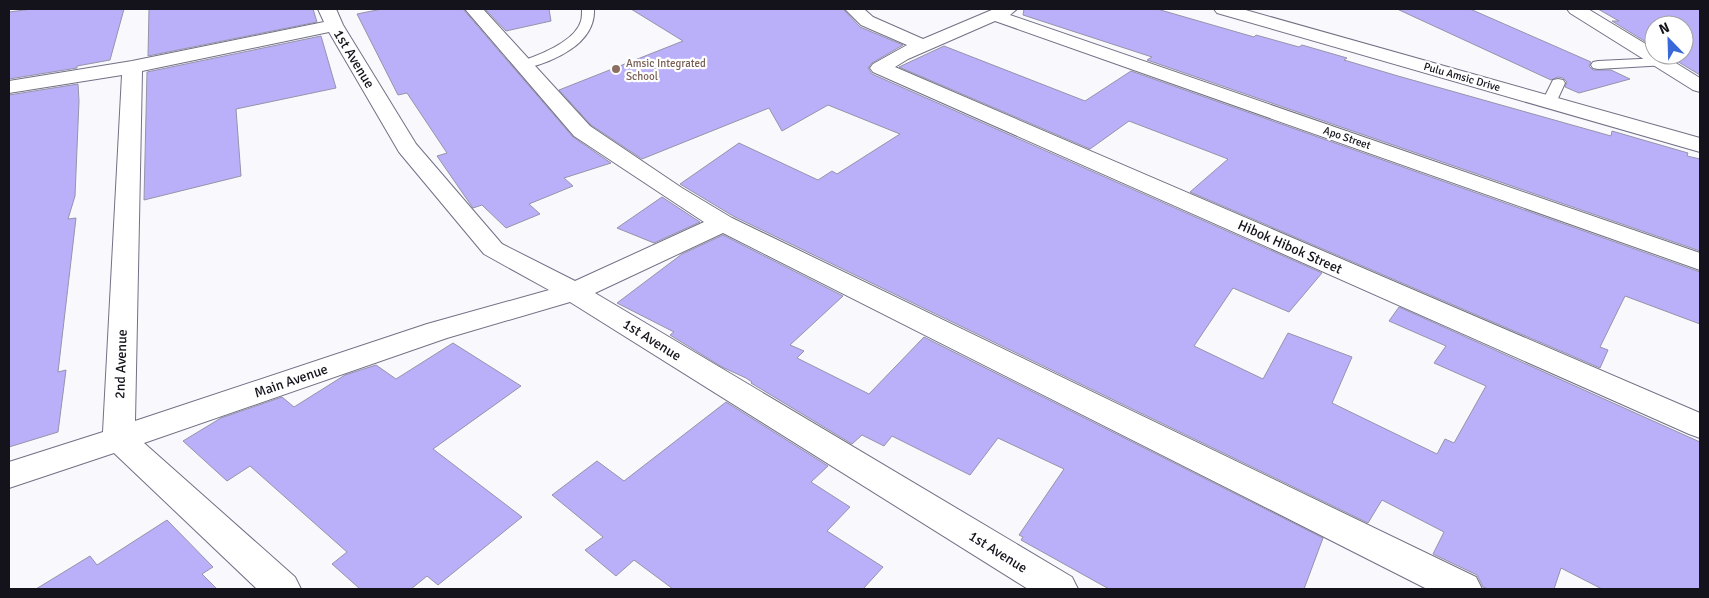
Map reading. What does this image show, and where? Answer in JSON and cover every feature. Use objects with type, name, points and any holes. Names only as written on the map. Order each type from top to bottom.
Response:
[{"type":"street","points":[[474,9],[582,130],[674,193],[723,223],[1463,589]]},
{"type":"street","points":[[854,9],[867,21],[924,46],[1001,12]]},
{"type":"street","name":"Pulu Amsic Drive","points":[[1223,9],[1700,145]]},
{"type":"street","points":[[1576,9],[1644,51]]},
{"type":"street","name":"Apo Street","points":[[1001,12],[1700,262]]},
{"type":"street","points":[[9,87],[132,67],[331,17]]},
{"type":"street","name":"1st Avenue","points":[[331,17],[407,147],[493,249],[574,292],[1059,589]]},
{"type":"street","name":"Hibok Hibok Street","points":[[924,46],[901,55],[880,68],[1700,426]]},
{"type":"street","points":[[1666,65],[1700,86]]},
{"type":"street","name":"2nd Avenue","points":[[119,439],[132,67]]},
{"type":"street","name":"Main Avenue","points":[[9,475],[437,331],[574,292],[723,223]]},
{"type":"street","points":[[119,439],[282,589]]},
{"type":"lane","points":[[524,65],[549,57],[574,41],[588,22],[588,9]]},
{"type":"lane","points":[[1598,65],[1644,63]]},
{"type":"lane","points":[[1550,102],[1558,83]]},
{"type":"building","points":[[32,9],[124,9],[110,60],[77,66],[77,68],[9,79],[9,12]]},
{"type":"building","points":[[149,9],[313,9],[317,22],[148,56]]},
{"type":"building","points":[[382,9],[463,9],[573,137],[611,163],[564,178],[573,186],[529,204],[540,214],[506,228],[482,205],[473,208],[437,156],[447,153],[407,93],[398,95],[357,14]]},
{"type":"building","points":[[485,9],[549,9],[551,21],[506,31]]},
{"type":"building","points":[[631,9],[843,9],[860,27],[903,45],[872,63],[868,68],[872,74],[1322,273],[1289,312],[1233,288],[1194,346],[1263,379],[1288,333],[1352,357],[1332,403],[1437,454],[1445,439],[1454,443],[1486,386],[1434,363],[1446,346],[1389,321],[1399,307],[1700,442],[1700,589],[1602,589],[1561,568],[1554,589],[1488,589],[1483,587],[1477,575],[1433,554],[1444,532],[1382,500],[1368,523],[733,216],[680,184],[739,143],[818,180],[832,171],[837,174],[900,134],[828,105],[782,131],[769,108],[642,159],[591,125],[559,90],[683,41]]},
{"type":"building","points":[[1024,9],[1157,9],[1254,37],[1256,35],[1299,47],[1302,45],[1398,76],[1611,136],[1612,131],[1688,153],[1687,156],[1700,159],[1700,251],[1147,60],[1152,57],[1023,15]]},
{"type":"building","points":[[1397,9],[1470,9],[1591,62],[1589,66],[1593,70],[1611,70],[1630,79],[1579,93],[1565,87],[1567,82],[1563,78],[1558,77],[1551,80]]},
{"type":"building","points":[[1598,9],[1700,9],[1700,75],[1684,65],[1694,65],[1694,15],[1644,15],[1644,41],[1612,21],[1619,21]]},
{"type":"building","points":[[321,36],[336,88],[236,109],[241,176],[144,200],[147,72]]},
{"type":"building","points":[[944,46],[1085,101],[1131,71],[1700,272],[1700,324],[1625,296],[1600,347],[1608,350],[1600,368],[1190,192],[1228,159],[1129,121],[1090,149],[899,67]]},
{"type":"building","points":[[78,84],[75,196],[68,219],[76,218],[58,372],[66,370],[58,432],[9,447],[9,95]]},
{"type":"building","points":[[662,197],[700,222],[654,243],[617,228]]},
{"type":"building","points":[[723,235],[843,296],[790,345],[804,351],[797,358],[869,394],[924,337],[1323,538],[1304,589],[1109,589],[1021,540],[1023,537],[1019,535],[1064,469],[998,438],[970,475],[892,436],[884,446],[862,435],[852,444],[751,383],[746,378],[722,367],[670,335],[674,332],[617,303],[682,254]]},
{"type":"building","points":[[453,343],[521,386],[433,449],[522,517],[438,585],[427,576],[411,589],[360,589],[332,564],[347,552],[250,466],[227,481],[183,441],[221,418],[282,397],[294,407],[345,375],[376,365],[396,379]]},
{"type":"building","points":[[726,402],[828,466],[811,482],[850,507],[827,531],[883,567],[863,589],[673,589],[634,560],[616,576],[585,550],[603,537],[552,495],[597,461],[624,481]]},
{"type":"building","points":[[167,520],[213,567],[202,574],[217,589],[36,589],[90,556],[97,565]]},
{"type":"place","name":"Amsic Integrated School","points":[[616,69]]}]
